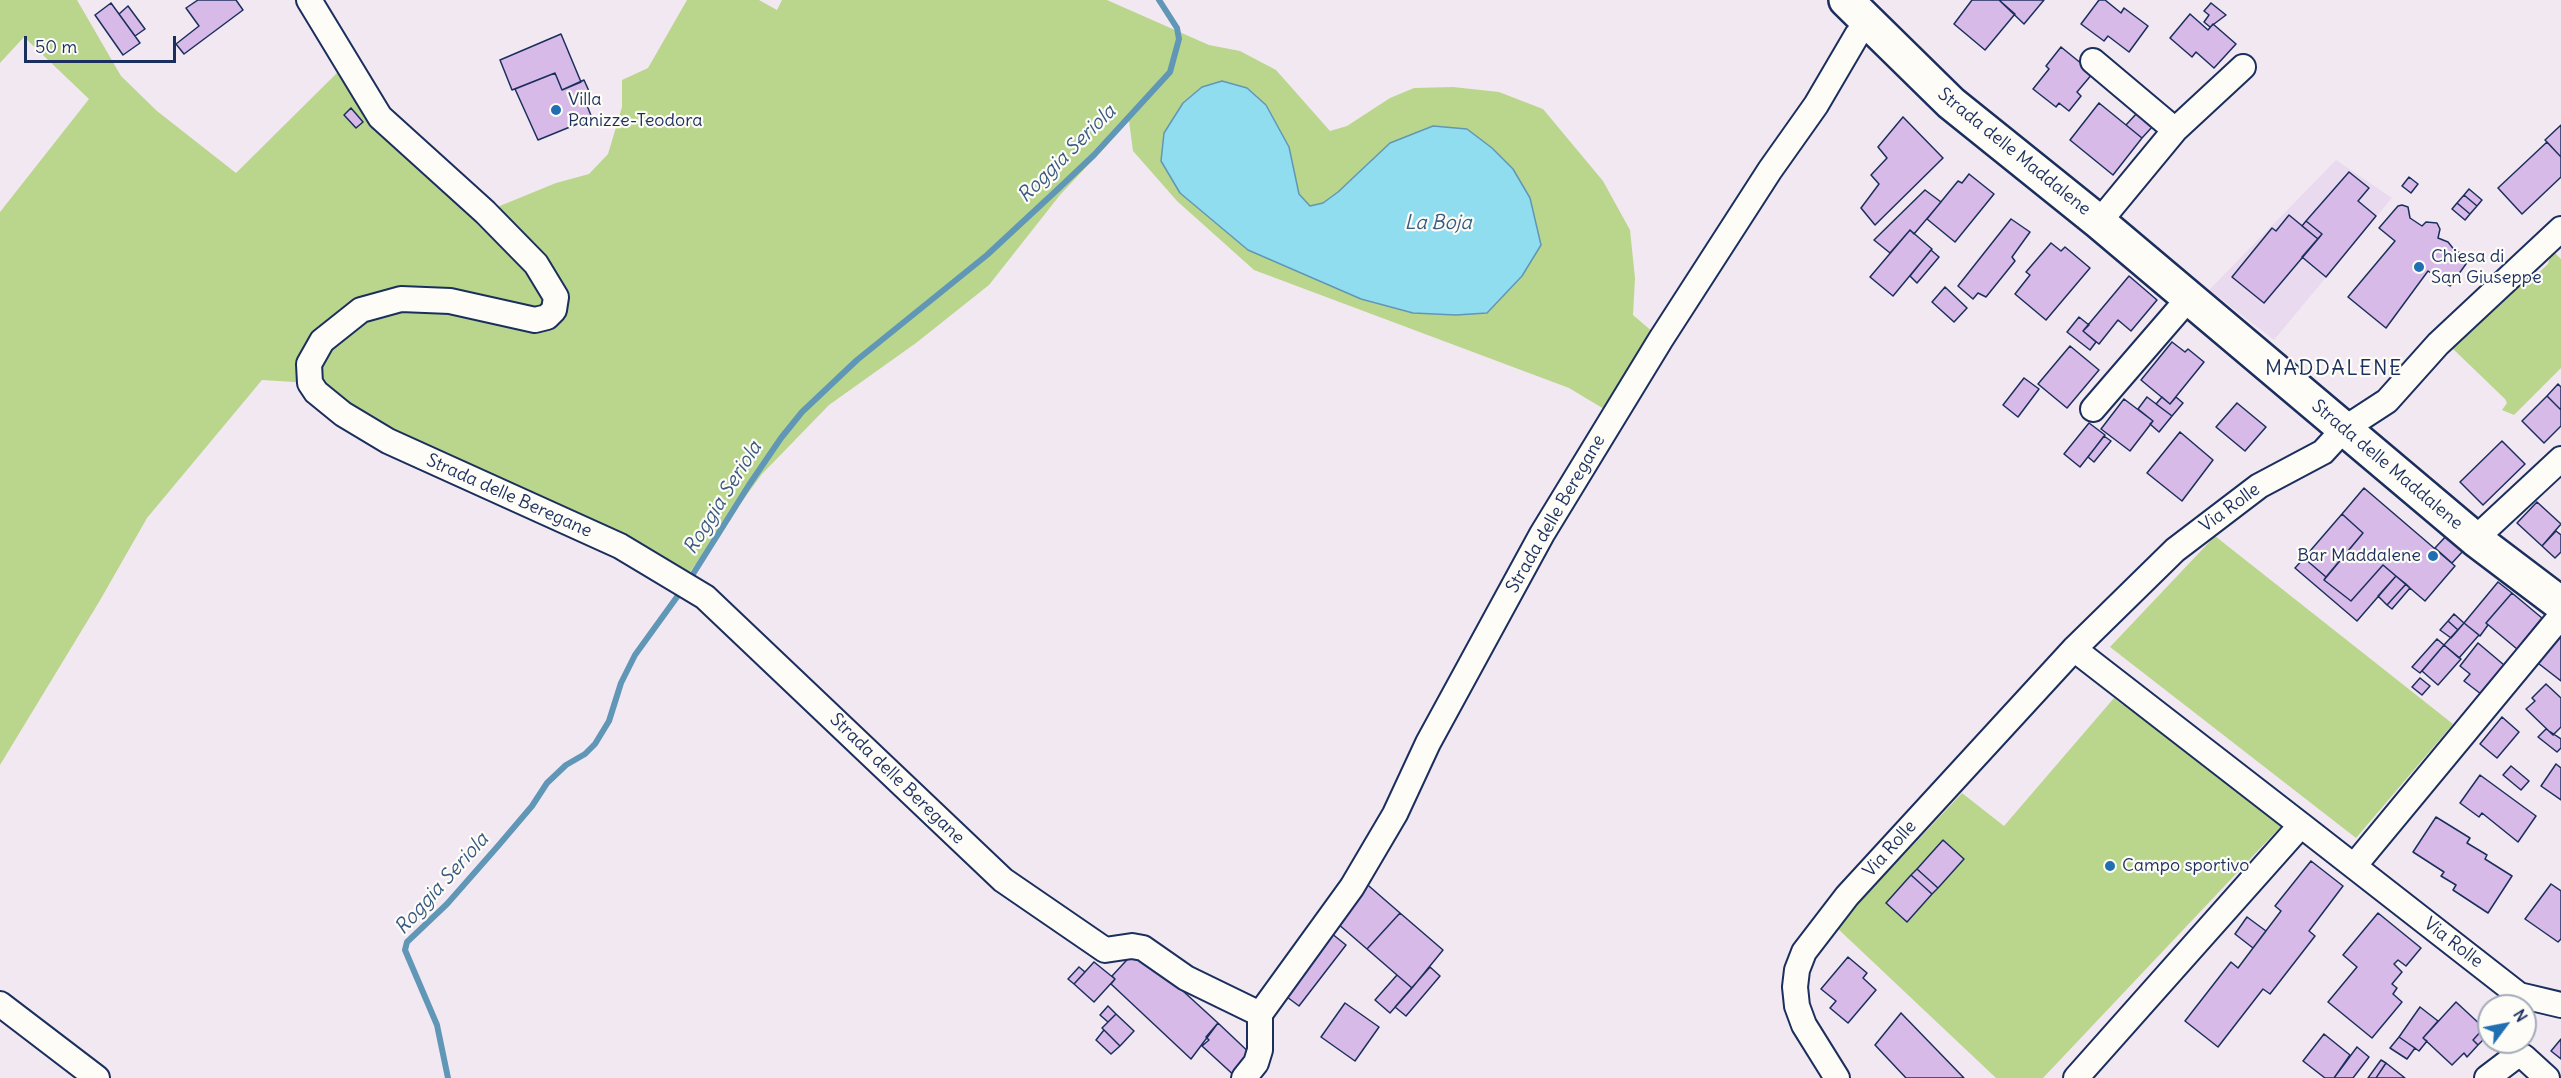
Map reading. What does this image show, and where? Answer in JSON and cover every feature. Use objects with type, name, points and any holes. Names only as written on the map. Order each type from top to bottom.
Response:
[{"type":"street","name":"Strada delle Beregane","points":[[309,0],[380,117],[485,212],[536,264],[556,297],[554,310],[547,317],[535,320],[450,301],[400,299],[361,310],[322,341],[309,364],[310,382],[316,392],[343,414],[388,441],[620,546],[705,597],[1003,880],[1104,950],[1143,948],[1186,978],[1260,1014],[1352,887],[1395,814],[1428,743],[1560,504],[1667,331],[1764,180],[1816,105],[1857,35],[1869,23]]},
{"type":"street","name":"Strada delle Maddalene","points":[[1845,0],[1951,103],[2099,222],[2475,540],[2561,604]]},
{"type":"street","points":[[2093,61],[2175,130]]},
{"type":"street","points":[[2099,222],[2175,130],[2242,67]]},
{"type":"street","name":"Via Rolle","points":[[1837,1078],[1804,1025],[1797,1006],[1797,970],[1804,952],[1847,896],[2074,649],[2190,537],[2259,486],[2323,452],[2344,429],[2387,401],[2438,344],[2561,229]]},
{"type":"street","points":[[2093,409],[2188,299]]},
{"type":"street","points":[[2475,540],[2561,459]]},
{"type":"street","points":[[2354,866],[2561,616]]},
{"type":"street","name":"Via Rolle","points":[[2074,649],[2520,995],[2561,1005]]},
{"type":"street","points":[[2076,1078],[2301,825]]},
{"type":"street","points":[[0,1004],[97,1078]]},
{"type":"street","points":[[1244,1078],[1256,1063],[1260,1050],[1260,1014]]},
{"type":"street","points":[[2487,1078],[2516,1056],[2524,1057],[2547,1078]]},
{"type":"shaded area","points":[[2336,160],[2392,198],[2274,340],[2209,290]]},
{"type":"green space","points":[[0,0],[77,0],[121,76],[157,111],[236,173],[347,63],[380,117],[485,212],[556,183],[589,174],[608,154],[622,107],[622,80],[648,68],[687,0],[759,0],[777,10],[782,0],[1107,0],[1209,45],[1240,51],[1276,70],[1330,131],[1347,126],[1390,98],[1414,88],[1453,87],[1499,92],[1543,109],[1603,181],[1630,230],[1635,278],[1633,315],[1661,339],[1614,415],[1569,388],[1254,270],[1177,201],[1133,151],[1129,121],[1060,195],[989,285],[916,343],[829,405],[762,474],[682,583],[388,441],[310,383],[262,380],[147,518],[0,765],[0,212],[89,99],[24,37],[0,63]],"holes":[[[1202,87],[1294,178],[1299,194],[1310,206],[1323,203],[1338,192],[1390,143],[1433,126],[1456,315],[1413,313],[1361,299],[1248,250],[1161,161],[1164,133],[1183,103]]]},
{"type":"green space","points":[[2552,250],[2561,259],[2561,368],[2514,415],[2502,410],[2507,403],[2505,399],[2451,347],[2528,273],[2533,278],[2548,264]]},
{"type":"green space","points":[[2215,536],[2453,724],[2356,838],[2110,647]]},
{"type":"green space","name":"Campo sportivo","points":[[2132,695],[2286,821],[2043,1078],[1996,1078],[1836,927],[1962,793],[2004,826],[2114,698],[2123,705]]},
{"type":"water","name":"La Boja","points":[[1222,81],[1247,88],[1266,105],[1289,147],[1299,194],[1310,206],[1323,203],[1338,192],[1390,143],[1433,126],[1467,129],[1492,148],[1513,169],[1530,198],[1541,245],[1522,276],[1487,313],[1456,315],[1413,313],[1361,299],[1248,250],[1180,193],[1161,161],[1164,133],[1183,103],[1202,87]]},
{"type":"building","points":[[198,0],[236,0],[243,10],[184,54],[176,44],[199,26],[186,8]]},
{"type":"building","points":[[1972,0],[1999,0],[2015,14],[1985,50],[1954,24]]},
{"type":"building","points":[[1999,0],[2044,0],[2024,24]]},
{"type":"building","points":[[2099,0],[2105,0],[2121,13],[2124,8],[2148,26],[2129,52],[2108,36],[2104,41],[2081,24]]},
{"type":"building","points":[[111,3],[140,43],[123,55],[95,15]]},
{"type":"building","points":[[2211,3],[2226,15],[2210,27],[2204,22],[2209,15],[2204,11]]},
{"type":"building","points":[[128,6],[145,29],[135,36],[119,14]]},
{"type":"building","points":[[2190,14],[2208,30],[2213,24],[2236,44],[2214,68],[2196,52],[2192,57],[2170,38]]},
{"type":"building","points":[[561,34],[581,82],[562,90],[555,73],[512,90],[500,60]]},
{"type":"building","points":[[2061,47],[2093,73],[2077,92],[2081,96],[2069,111],[2059,103],[2056,107],[2033,89],[2049,69],[2046,66]]},
{"type":"building","name":"Villa Panizze-Teodora","points":[[555,73],[562,90],[584,80],[593,100],[586,103],[592,118],[538,140],[515,89]]},
{"type":"building","points":[[2099,103],[2142,138],[2113,175],[2070,140]]},
{"type":"building","points":[[351,108],[363,122],[356,128],[344,115]]},
{"type":"building","points":[[2137,113],[2153,126],[2142,138],[2126,125]]},
{"type":"building","points":[[1903,117],[1943,158],[1875,225],[1861,208],[1879,184],[1871,175],[1887,158],[1878,147]]},
{"type":"building","points":[[2561,125],[2561,157],[2545,140]]},
{"type":"building","points":[[2547,142],[2561,157],[2561,177],[2522,214],[2498,188]]},
{"type":"building","points":[[2349,172],[2369,188],[2358,201],[2376,216],[2326,277],[2302,257],[2322,234],[2306,221]]},
{"type":"building","points":[[1969,174],[1994,194],[1955,242],[1927,219],[1958,181],[1962,183]]},
{"type":"building","points":[[2409,177],[2418,184],[2411,193],[2402,186]]},
{"type":"building","points":[[2469,189],[2482,200],[2477,206],[2464,195]]},
{"type":"building","points":[[1925,190],[1941,202],[1914,234],[1910,230],[1890,253],[1874,240]]},
{"type":"building","points":[[2464,195],[2477,206],[2470,214],[2457,203]]},
{"type":"building","points":[[2457,203],[2470,214],[2465,220],[2452,209]]},
{"type":"building","name":"Chiesa di San Giuseppe","points":[[2398,206],[2408,207],[2410,218],[2422,226],[2426,222],[2437,223],[2440,229],[2438,238],[2448,242],[2456,252],[2464,253],[2466,264],[2450,286],[2428,271],[2386,328],[2348,297],[2395,241],[2379,228]]},
{"type":"building","points":[[2289,215],[2318,239],[2264,303],[2232,277],[2272,228],[2276,231]]},
{"type":"building","points":[[2011,219],[2030,232],[2012,257],[2015,261],[1986,297],[1978,293],[1973,299],[1958,286]]},
{"type":"building","points":[[2306,221],[2322,234],[2318,239],[2302,226]]},
{"type":"building","points":[[1910,230],[1932,249],[1893,296],[1870,277]]},
{"type":"building","points":[[2051,243],[2061,251],[2065,247],[2090,268],[2046,320],[2015,294],[2030,275],[2026,272]]},
{"type":"building","points":[[1931,250],[1939,257],[1917,283],[1910,276]]},
{"type":"building","points":[[2129,276],[2157,300],[2131,331],[2118,320],[2099,344],[2083,331]]},
{"type":"building","points":[[1945,287],[1967,308],[1954,322],[1932,302]]},
{"type":"building","points":[[2079,317],[2089,325],[2083,331],[2096,342],[2090,350],[2067,332]]},
{"type":"building","points":[[2172,342],[2185,352],[2188,349],[2204,362],[2170,404],[2141,380]]},
{"type":"building","points":[[2070,346],[2099,370],[2067,408],[2038,384]]},
{"type":"building","points":[[2024,378],[2039,389],[2018,417],[2003,405]]},
{"type":"building","points":[[2558,384],[2561,387],[2561,410],[2547,396]]},
{"type":"building","points":[[2547,396],[2561,410],[2561,426],[2544,443],[2522,421]]},
{"type":"building","points":[[2147,397],[2172,416],[2159,432],[2150,424],[2153,421],[2138,409]]},
{"type":"building","points":[[2162,397],[2170,404],[2176,397],[2183,403],[2172,416],[2156,404]]},
{"type":"building","points":[[2124,399],[2153,421],[2130,451],[2101,429]]},
{"type":"building","points":[[2237,403],[2266,427],[2245,451],[2216,427]]},
{"type":"building","points":[[2089,423],[2105,435],[2080,467],[2064,454]]},
{"type":"building","points":[[2180,432],[2213,460],[2182,501],[2147,473]]},
{"type":"building","points":[[2104,436],[2111,441],[2094,462],[2088,457]]},
{"type":"building","points":[[2502,441],[2525,464],[2483,505],[2460,482]]},
{"type":"building","points":[[2364,488],[2455,566],[2425,601],[2383,565],[2351,601],[2324,580],[2363,533],[2342,514]]},
{"type":"building","points":[[2537,502],[2561,524],[2542,546],[2517,523]]},
{"type":"building","points":[[2342,514],[2363,533],[2326,577],[2304,558]]},
{"type":"building","points":[[2556,531],[2561,535],[2561,552],[2555,558],[2542,546]]},
{"type":"building","points":[[2447,535],[2464,550],[2452,563],[2435,548]]},
{"type":"building","points":[[2304,558],[2326,577],[2324,580],[2351,601],[2383,565],[2396,576],[2357,621],[2295,568]]},
{"type":"building","points":[[2396,576],[2406,584],[2387,605],[2378,596]]},
{"type":"building","points":[[2498,582],[2512,593],[2486,623],[2488,625],[2480,636],[2464,623]]},
{"type":"building","points":[[2406,584],[2410,588],[2392,609],[2387,605]]},
{"type":"building","points":[[2512,593],[2542,618],[2517,649],[2486,623]]},
{"type":"building","points":[[2454,614],[2464,623],[2458,630],[2448,621]]},
{"type":"building","points":[[2448,621],[2458,630],[2451,638],[2440,630]]},
{"type":"building","points":[[2464,623],[2479,635],[2459,658],[2444,645]]},
{"type":"building","points":[[2561,632],[2561,681],[2534,660]]},
{"type":"building","points":[[2437,639],[2444,645],[2420,673],[2412,667]]},
{"type":"building","points":[[2478,643],[2504,665],[2481,694],[2464,681],[2470,674],[2460,666]]},
{"type":"building","points":[[2444,645],[2461,659],[2438,685],[2422,671]]},
{"type":"building","points":[[2420,678],[2430,686],[2422,695],[2412,687]]},
{"type":"building","points":[[2546,684],[2561,698],[2561,727],[2553,735],[2526,709],[2535,701],[2532,698]]},
{"type":"building","points":[[2502,717],[2519,732],[2497,758],[2480,744]]},
{"type":"building","points":[[2546,729],[2561,739],[2561,748],[2557,752],[2538,737]]},
{"type":"building","points":[[2556,764],[2561,768],[2561,800],[2541,786]]},
{"type":"building","points":[[2511,766],[2529,781],[2521,790],[2503,775]]},
{"type":"building","points":[[2480,775],[2536,816],[2518,842],[2482,813],[2479,817],[2460,803]]},
{"type":"building","points":[[2436,817],[2470,838],[2467,843],[2487,855],[2485,859],[2512,876],[2488,913],[2453,890],[2456,885],[2441,876],[2444,872],[2413,852]]},
{"type":"building","points":[[1943,840],[1964,859],[1938,888],[1917,869]]},
{"type":"building","points":[[2311,861],[2343,886],[2309,931],[2315,936],[2270,994],[2263,989],[2218,1047],[2185,1021],[2231,962],[2238,968],[2281,911],[2275,906]]},
{"type":"building","points":[[1917,869],[1938,888],[1932,894],[1911,875]]},
{"type":"building","points":[[1911,875],[1932,894],[1907,922],[1886,903]]},
{"type":"building","points":[[1362,880],[1400,913],[1367,949],[1330,917]]},
{"type":"building","points":[[2551,884],[2561,891],[2561,939],[2558,942],[2525,919]]},
{"type":"building","points":[[1400,913],[1443,950],[1412,988],[1367,949]]},
{"type":"building","points":[[2378,913],[2421,948],[2406,966],[2398,960],[2394,964],[2402,972],[2392,984],[2397,988],[2393,994],[2402,1002],[2372,1038],[2328,1002],[2357,967],[2343,955]]},
{"type":"building","points":[[2247,917],[2266,931],[2253,948],[2235,934]]},
{"type":"building","points":[[1326,929],[1346,945],[1299,1006],[1279,991]]},
{"type":"building","points":[[1137,949],[1218,1023],[1191,1059],[1111,984],[1115,979],[1112,976]]},
{"type":"building","points":[[1848,957],[1867,973],[1863,978],[1876,990],[1848,1023],[1830,1008],[1836,1001],[1821,989]]},
{"type":"building","points":[[1094,962],[1115,979],[1094,1002],[1074,984]]},
{"type":"building","points":[[1079,967],[1085,972],[1074,984],[1068,979]]},
{"type":"building","points":[[1430,967],[1440,976],[1406,1016],[1395,1007]]},
{"type":"building","points":[[1397,975],[1412,988],[1390,1013],[1375,1000]]},
{"type":"building","points":[[2456,1002],[2477,1022],[2477,1036],[2473,1040],[2477,1046],[2467,1057],[2464,1053],[2452,1065],[2423,1038]]},
{"type":"building","points":[[1345,1003],[1379,1027],[1355,1061],[1321,1037]]},
{"type":"building","points":[[1108,1006],[1116,1014],[1108,1022],[1100,1015]]},
{"type":"building","points":[[2420,1007],[2438,1021],[2423,1038],[2427,1041],[2419,1051],[2399,1037]]},
{"type":"building","points":[[1901,1013],[1964,1078],[1906,1078],[1875,1045]]},
{"type":"building","points":[[1116,1014],[1134,1031],[1120,1046],[1102,1028]]},
{"type":"building","points":[[1218,1023],[1255,1058],[1237,1078],[1202,1046],[1209,1040],[1206,1037]]},
{"type":"building","points":[[1104,1030],[1120,1046],[1111,1054],[1096,1040]]},
{"type":"building","points":[[2324,1034],[2350,1055],[2334,1078],[2325,1078],[2303,1061]]},
{"type":"building","points":[[2399,1037],[2415,1048],[2407,1059],[2390,1048]]},
{"type":"building","points":[[2561,1039],[2561,1059],[2551,1051]]},
{"type":"building","points":[[2357,1047],[2369,1057],[2353,1078],[2334,1078]]},
{"type":"building","points":[[2381,1060],[2386,1063],[2376,1078],[2368,1078]]},
{"type":"building","points":[[2386,1063],[2405,1078],[2376,1078]]},
{"type":"waterway","name":"Roggia Seriola","points":[[688,582],[749,485],[802,412],[857,360],[987,255],[1094,155],[1170,72],[1179,39],[1177,28],[1159,0]]},
{"type":"waterway","name":"Roggia Seriola","points":[[448,1078],[437,1025],[405,950],[407,942],[447,904],[532,806],[547,783],[566,765],[585,754],[595,744],[609,721],[621,683],[635,655],[682,590]]},
{"type":"place","name":"Villa Panizze-Teodora","points":[[556,110]]},
{"type":"place","name":"Chiesa di San Giuseppe","points":[[2419,267]]},
{"type":"place","name":"Bar Maddalene","points":[[2433,556]]},
{"type":"place","name":"Campo sportivo","points":[[2110,866]]},
{"type":"district","name":"MADDALENE","points":[[2334,369]]}]
